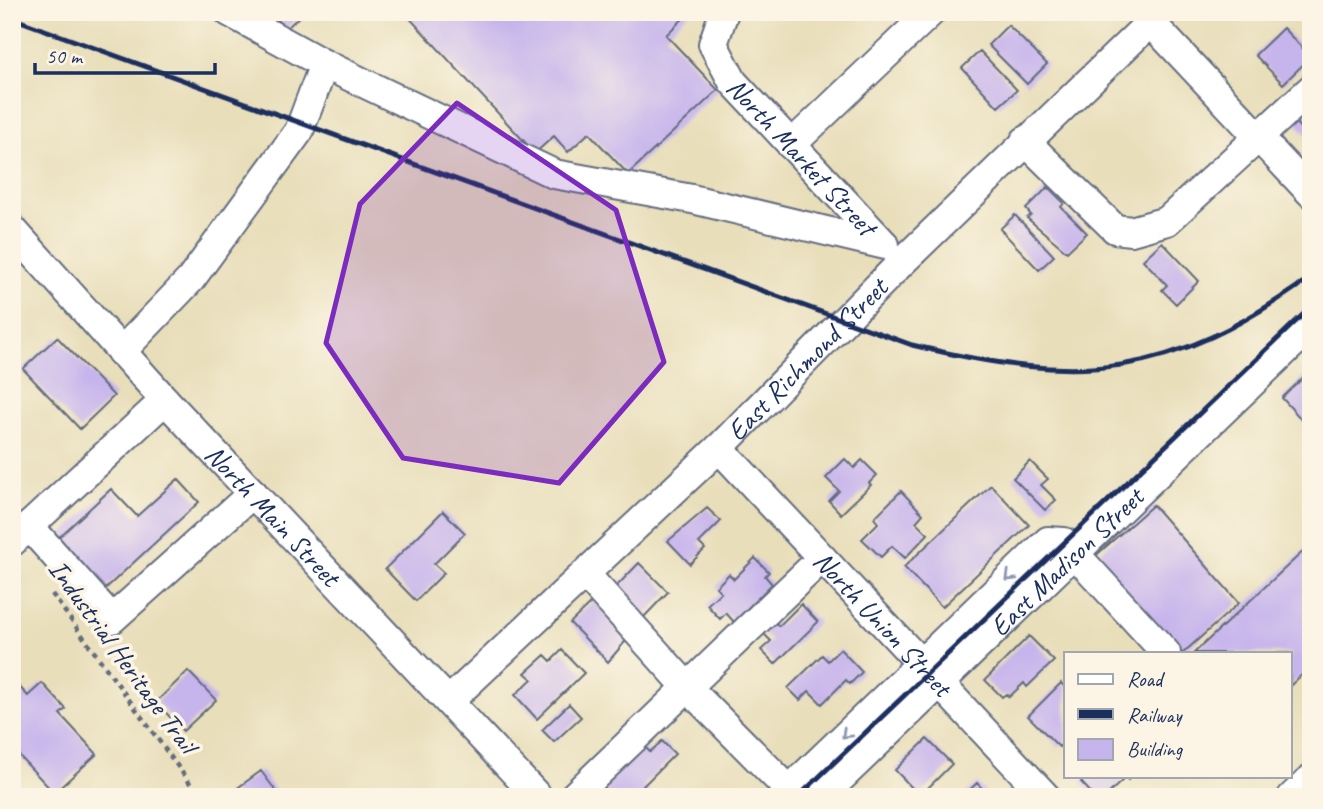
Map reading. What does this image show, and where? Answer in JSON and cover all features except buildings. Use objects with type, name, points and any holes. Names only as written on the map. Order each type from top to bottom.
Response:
[{"type":"street","points":[[229,12],[324,64],[554,174],[692,199],[893,253]]},
{"type":"street","name":"North Market Street","points":[[724,12],[713,44],[733,82],[893,253]]},
{"type":"street","points":[[791,145],[931,12]]},
{"type":"street","points":[[1151,16],[1311,193]]},
{"type":"street","name":"East Richmond Street","points":[[449,701],[719,448],[893,253],[1025,141],[1151,16]]},
{"type":"street","points":[[121,352],[191,279],[299,131],[324,64]]},
{"type":"street","points":[[1025,141],[1115,229],[1131,231],[1167,221],[1260,139],[1311,89]]},
{"type":"street","name":"North Main Street","points":[[12,229],[165,400],[538,797]]},
{"type":"street","name":"East Madison Street","points":[[821,797],[940,684],[1069,547],[1311,326]]},
{"type":"street","points":[[165,400],[21,534],[113,620],[253,494]]},
{"type":"street","name":"North Union Street","points":[[719,448],[1046,797]]},
{"type":"street","name":"East Madison Street","points":[[789,794],[920,663],[1048,541],[1069,547]]},
{"type":"street","points":[[1069,547],[1165,652]]},
{"type":"street","points":[[573,797],[822,558]]},
{"type":"street","points":[[586,575],[789,794]]},
{"type":"path","name":"Industrial Heritage Trail","points":[[46,586],[200,797]]},
{"type":"highlighted area","points":[[457,103],[616,210],[664,362],[559,483],[403,458],[326,343],[360,204]]},
{"type":"railway","points":[[12,18],[912,345],[972,358],[1026,366],[1075,369],[1121,365],[1166,355],[1212,337],[1259,311],[1311,277]]},
{"type":"railway","points":[[798,797],[1311,307]]}]
